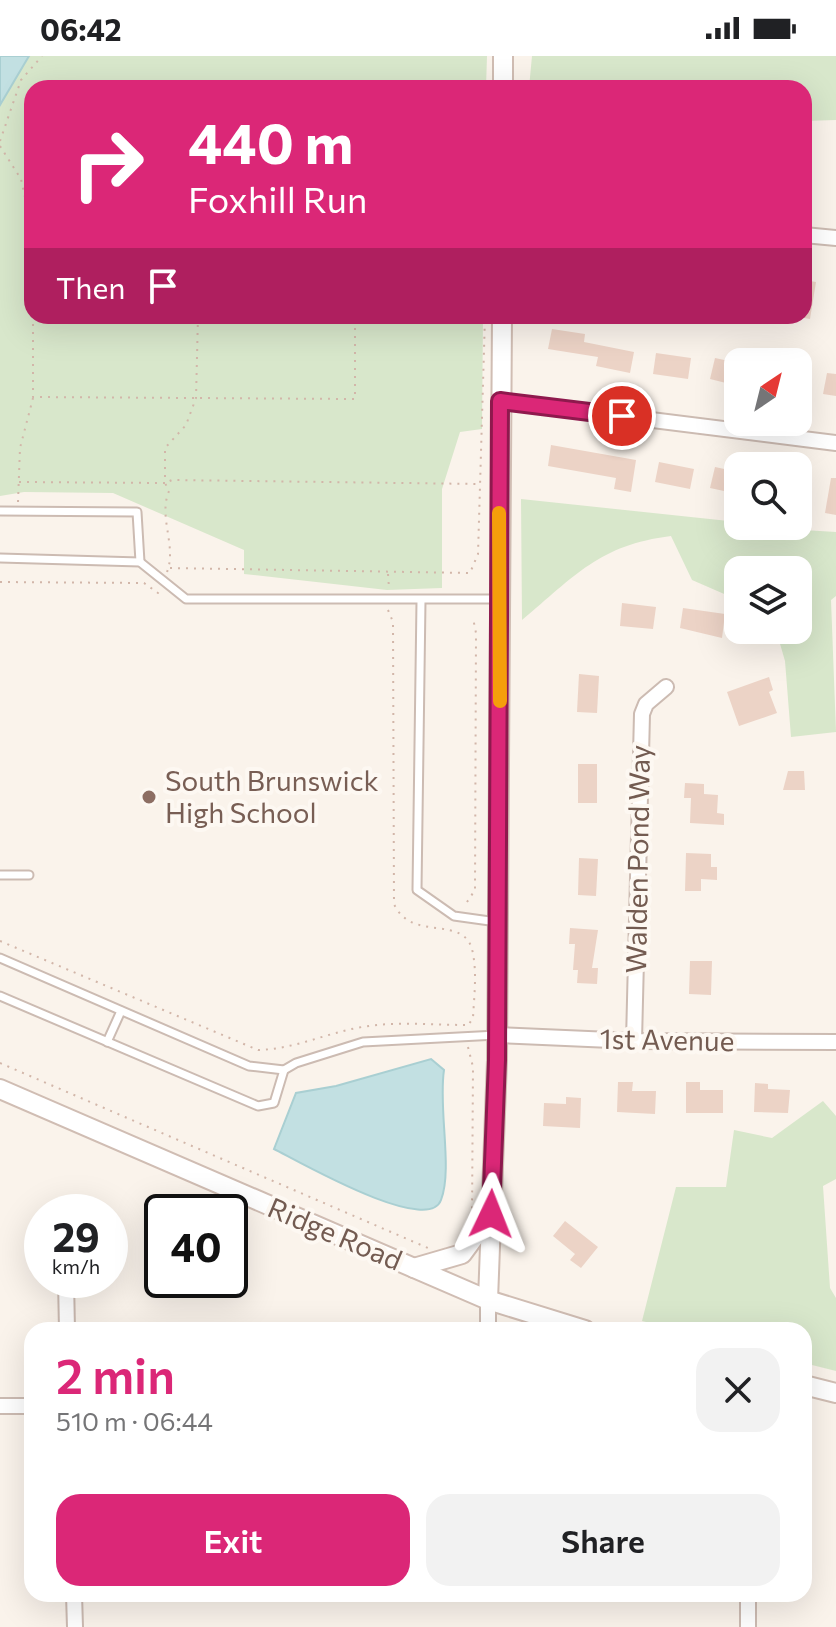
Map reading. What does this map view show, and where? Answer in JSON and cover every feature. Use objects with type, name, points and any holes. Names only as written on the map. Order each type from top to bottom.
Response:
[{"type":"street","points":[[503,56],[503,80]]},
{"type":"street","points":[[812,236],[836,238]]},
{"type":"street","points":[[488,1322],[497,1035],[502,324]]},
{"type":"street","points":[[500,401],[836,443]]},
{"type":"street","name":"Walden Pond Way","points":[[634,1041],[642,714],[646,704],[666,687]]},
{"type":"street","name":"1st Avenue","points":[[497,1035],[634,1041],[836,1042]]},
{"type":"street","name":"Ridge Road","points":[[0,1089],[488,1300],[559,1322]]},
{"type":"street","points":[[414,1268],[462,1254],[491,1214]]},
{"type":"street","points":[[66,1298],[67,1322]]},
{"type":"street","points":[[812,1387],[836,1393]]},
{"type":"street","points":[[0,1406],[24,1406]]},
{"type":"street","points":[[74,1602],[75,1627]]},
{"type":"street","points":[[748,1602],[748,1627]]},
{"type":"lane","points":[[0,511],[137,512],[140,562]]},
{"type":"lane","points":[[0,558],[140,562],[186,599],[501,599]]},
{"type":"lane","points":[[421,601],[417,890],[454,916],[498,923]]},
{"type":"lane","points":[[0,875],[29,875]]},
{"type":"lane","points":[[0,958],[249,1066],[284,1070],[296,1063],[363,1042],[497,1035]]},
{"type":"lane","points":[[0,996],[258,1106],[274,1103],[284,1070]]},
{"type":"lane","points":[[107,1042],[121,1011]]},
{"type":"path","points":[[0,141],[21,80],[42,56]]},
{"type":"path","points":[[0,146],[21,179],[24,193]]},
{"type":"path","points":[[18,511],[20,448],[33,397],[33,324]]},
{"type":"path","points":[[0,582],[144,583],[158,593],[169,568],[165,500],[169,491],[165,483],[165,448],[186,425],[196,398],[198,324]]},
{"type":"path","points":[[33,397],[355,399],[355,324]]},
{"type":"path","points":[[169,568],[466,575],[477,562],[484,429],[485,324]]},
{"type":"path","points":[[19,482],[479,484]]},
{"type":"path","points":[[388,610],[393,622],[394,904],[413,925],[450,930],[466,937],[473,954],[473,1018],[468,1036],[468,1053],[473,1067],[471,1224]]},
{"type":"path","points":[[467,902],[475,890],[476,633],[473,618]]},
{"type":"path","points":[[0,941],[258,1050],[297,1046],[339,1032],[378,1025],[469,1025]]},
{"type":"path","points":[[0,1063],[436,1250]]},
{"type":"green space","points":[[29,56],[487,56],[486,80],[24,80],[24,324],[483,324],[482,429],[460,432],[442,489],[442,588],[387,590],[244,574],[244,550],[113,493],[24,492],[0,496],[0,105]]},
{"type":"green space","points":[[532,56],[836,56],[836,120],[812,121],[812,80],[530,80]]},
{"type":"green space","points":[[521,499],[724,521],[724,540],[812,540],[812,531],[836,532],[836,596],[831,600],[836,732],[791,737],[785,661],[780,644],[812,644],[812,556],[724,556],[724,594],[692,580],[671,536],[646,540],[589,565],[522,620]]},
{"type":"green space","points":[[823,1101],[836,1116],[836,1179],[823,1186],[830,1288],[836,1298],[836,1371],[812,1365],[812,1322],[642,1321],[676,1187],[726,1187],[734,1130],[772,1138]]},
{"type":"water","points":[[0,56],[29,56],[0,105]]},
{"type":"water","points":[[431,1059],[444,1070],[446,1172],[441,1200],[431,1209],[413,1209],[389,1203],[334,1180],[274,1149],[296,1093],[336,1086]]},
{"type":"building","points":[[812,281],[816,282],[812,307]]},
{"type":"building","points":[[552,329],[585,334],[584,342],[634,352],[630,373],[596,366],[598,357],[548,349]]},
{"type":"building","points":[[656,353],[691,358],[688,379],[653,374]]},
{"type":"building","points":[[715,358],[724,360],[724,382],[710,379]]},
{"type":"building","points":[[827,373],[836,374],[836,396],[823,394]]},
{"type":"building","points":[[551,445],[636,460],[631,492],[614,489],[616,478],[548,466]]},
{"type":"building","points":[[659,462],[694,469],[690,489],[655,482]]},
{"type":"building","points":[[715,467],[724,469],[724,491],[710,488]]},
{"type":"building","points":[[831,478],[836,478],[836,515],[825,513]]},
{"type":"building","points":[[622,603],[656,607],[653,629],[620,626]]},
{"type":"building","points":[[683,608],[724,614],[722,638],[680,628]]},
{"type":"building","points":[[579,674],[599,676],[597,713],[577,712]]},
{"type":"building","points":[[769,677],[773,690],[769,692],[777,713],[739,726],[727,692]]},
{"type":"building","points":[[578,764],[597,764],[597,803],[578,803]]},
{"type":"building","points":[[788,771],[804,771],[805,790],[783,790]]},
{"type":"building","points":[[685,783],[704,784],[704,794],[718,795],[717,813],[724,814],[724,825],[690,823],[691,798],[684,798]]},
{"type":"building","points":[[686,853],[711,854],[711,867],[717,867],[717,880],[701,879],[701,891],[685,891]]},
{"type":"building","points":[[579,858],[598,859],[596,896],[578,895]]},
{"type":"building","points":[[570,928],[598,930],[592,968],[598,968],[597,984],[577,983],[578,970],[573,970],[575,944],[569,944]]},
{"type":"building","points":[[690,961],[712,961],[711,995],[689,994]]},
{"type":"building","points":[[618,1082],[633,1082],[632,1091],[656,1091],[655,1114],[617,1112]]},
{"type":"building","points":[[686,1082],[700,1082],[700,1090],[723,1090],[723,1113],[686,1113]]},
{"type":"building","points":[[755,1083],[768,1084],[768,1089],[790,1090],[788,1113],[754,1112]]},
{"type":"building","points":[[566,1097],[581,1098],[580,1128],[543,1126],[544,1103],[566,1104]]},
{"type":"building","points":[[565,1221],[598,1247],[581,1268],[570,1260],[575,1254],[553,1236]]},
{"type":"slow traffic","points":[[499,513],[500,701]]},
{"type":"place","name":"South Brunswick High School","points":[[149,797]]},
{"type":"route","points":[[491,1214],[497,1060],[500,401],[622,416]]}]
